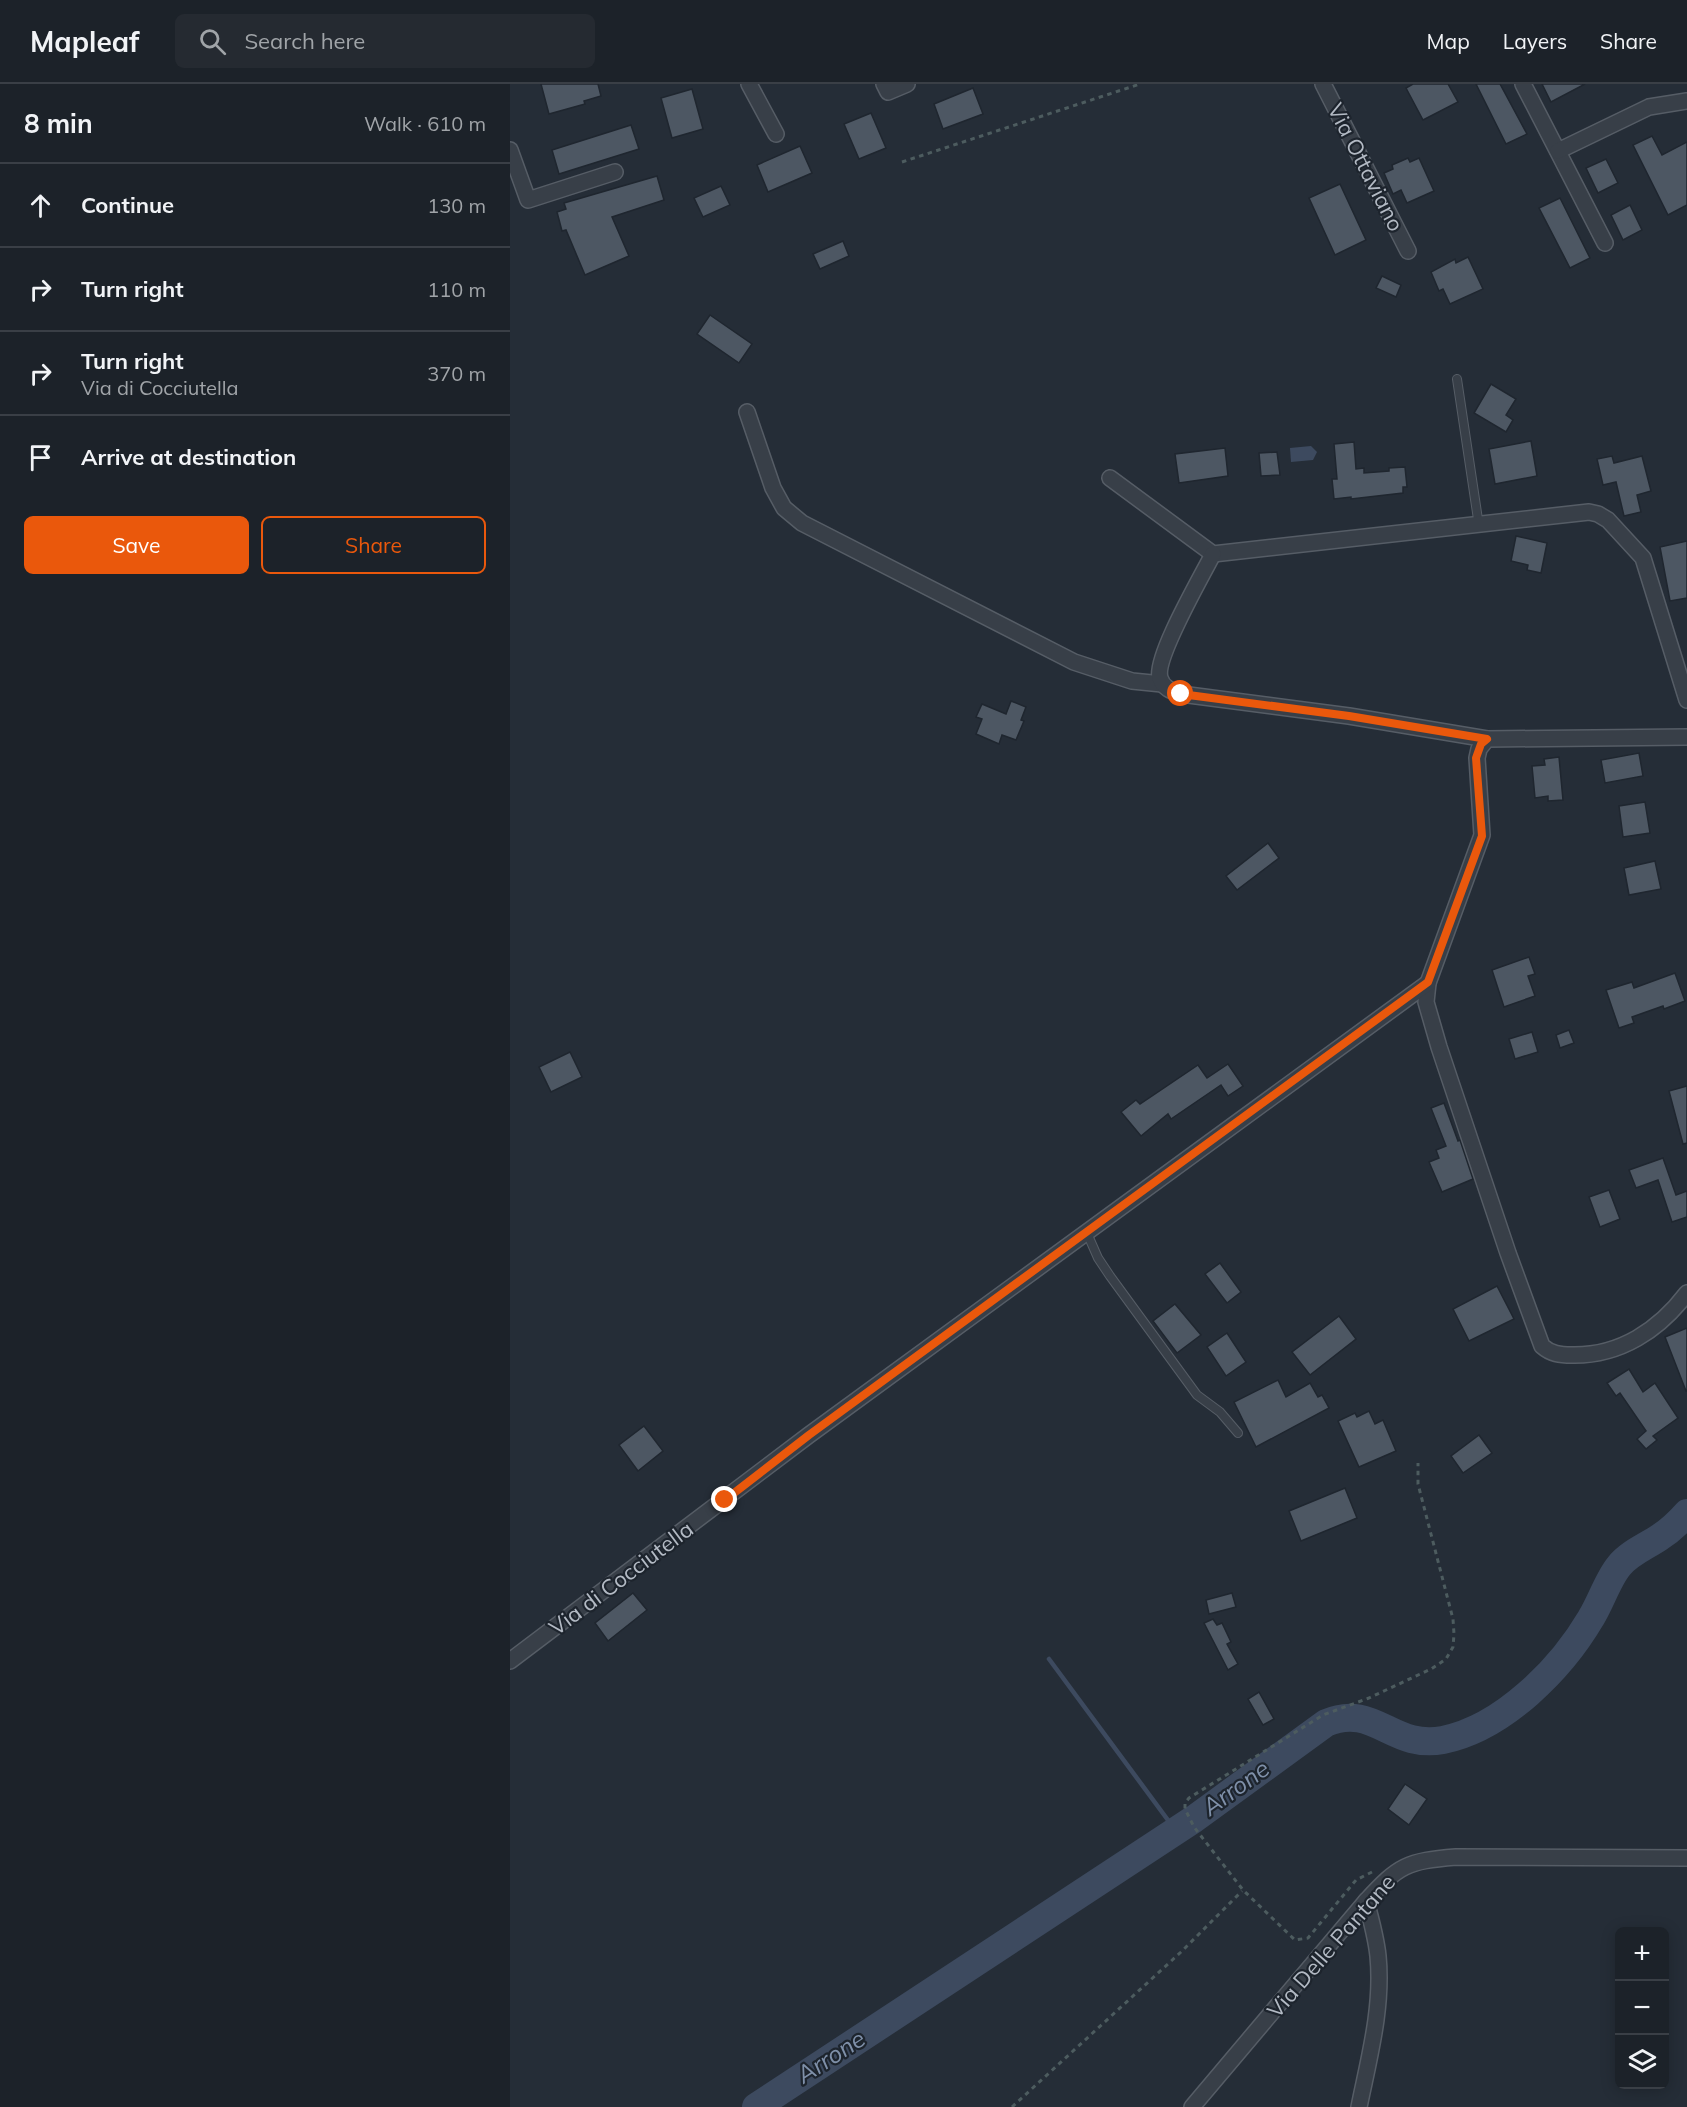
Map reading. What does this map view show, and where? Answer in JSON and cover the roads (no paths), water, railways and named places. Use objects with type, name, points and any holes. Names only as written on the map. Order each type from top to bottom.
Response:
[{"type":"street","points":[[749,84],[776,134]]},
{"type":"street","points":[[886,88],[907,84]]},
{"type":"street","name":"Via Ottaviano","points":[[1323,84],[1408,251]]},
{"type":"street","points":[[1523,84],[1605,243]]},
{"type":"street","points":[[1558,151],[1649,107],[1687,101]]},
{"type":"street","points":[[510,150],[528,200],[615,172]]},
{"type":"street","points":[[747,412],[773,488],[784,508],[802,523],[1074,662],[1132,681],[1162,684]]},
{"type":"street","points":[[1110,478],[1213,554],[1588,512],[1598,514],[1623,534],[1646,564],[1687,700]]},
{"type":"street","points":[[1213,554],[1159,666],[1162,684],[1170,691],[1349,716],[1487,739],[1687,737]]},
{"type":"street","points":[[1487,739],[1481,744],[1476,758],[1482,836],[1428,982],[1426,1002],[1512,1264],[1542,1346],[1550,1352],[1566,1355],[1592,1354],[1617,1348],[1654,1327],[1687,1293]]},
{"type":"street","name":"Via di Cocciutella","points":[[510,1661],[809,1435],[1428,982]]},
{"type":"street","name":"Via Delle Pantane","points":[[1192,2107],[1366,1902],[1385,1881],[1401,1868],[1419,1862],[1456,1857],[1687,1858]]},
{"type":"street","points":[[1359,2107],[1375,2025],[1379,1984],[1377,1947],[1366,1902]]},
{"type":"lane","points":[[1457,379],[1479,526]]},
{"type":"lane","points":[[1087,1233],[1098,1258],[1110,1276],[1197,1395],[1220,1412],[1238,1432]]},
{"type":"water","points":[[1311,446],[1317,452],[1313,460],[1291,462],[1290,448]]},
{"type":"waterway","name":"Arrone","points":[[756,2107],[1194,1819],[1326,1723],[1343,1718],[1357,1718],[1410,1739],[1443,1740],[1487,1723],[1508,1710],[1528,1694],[1564,1657],[1591,1618],[1611,1577],[1623,1561],[1668,1532],[1687,1513]]},
{"type":"waterway","points":[[1049,1659],[1176,1831]]}]
